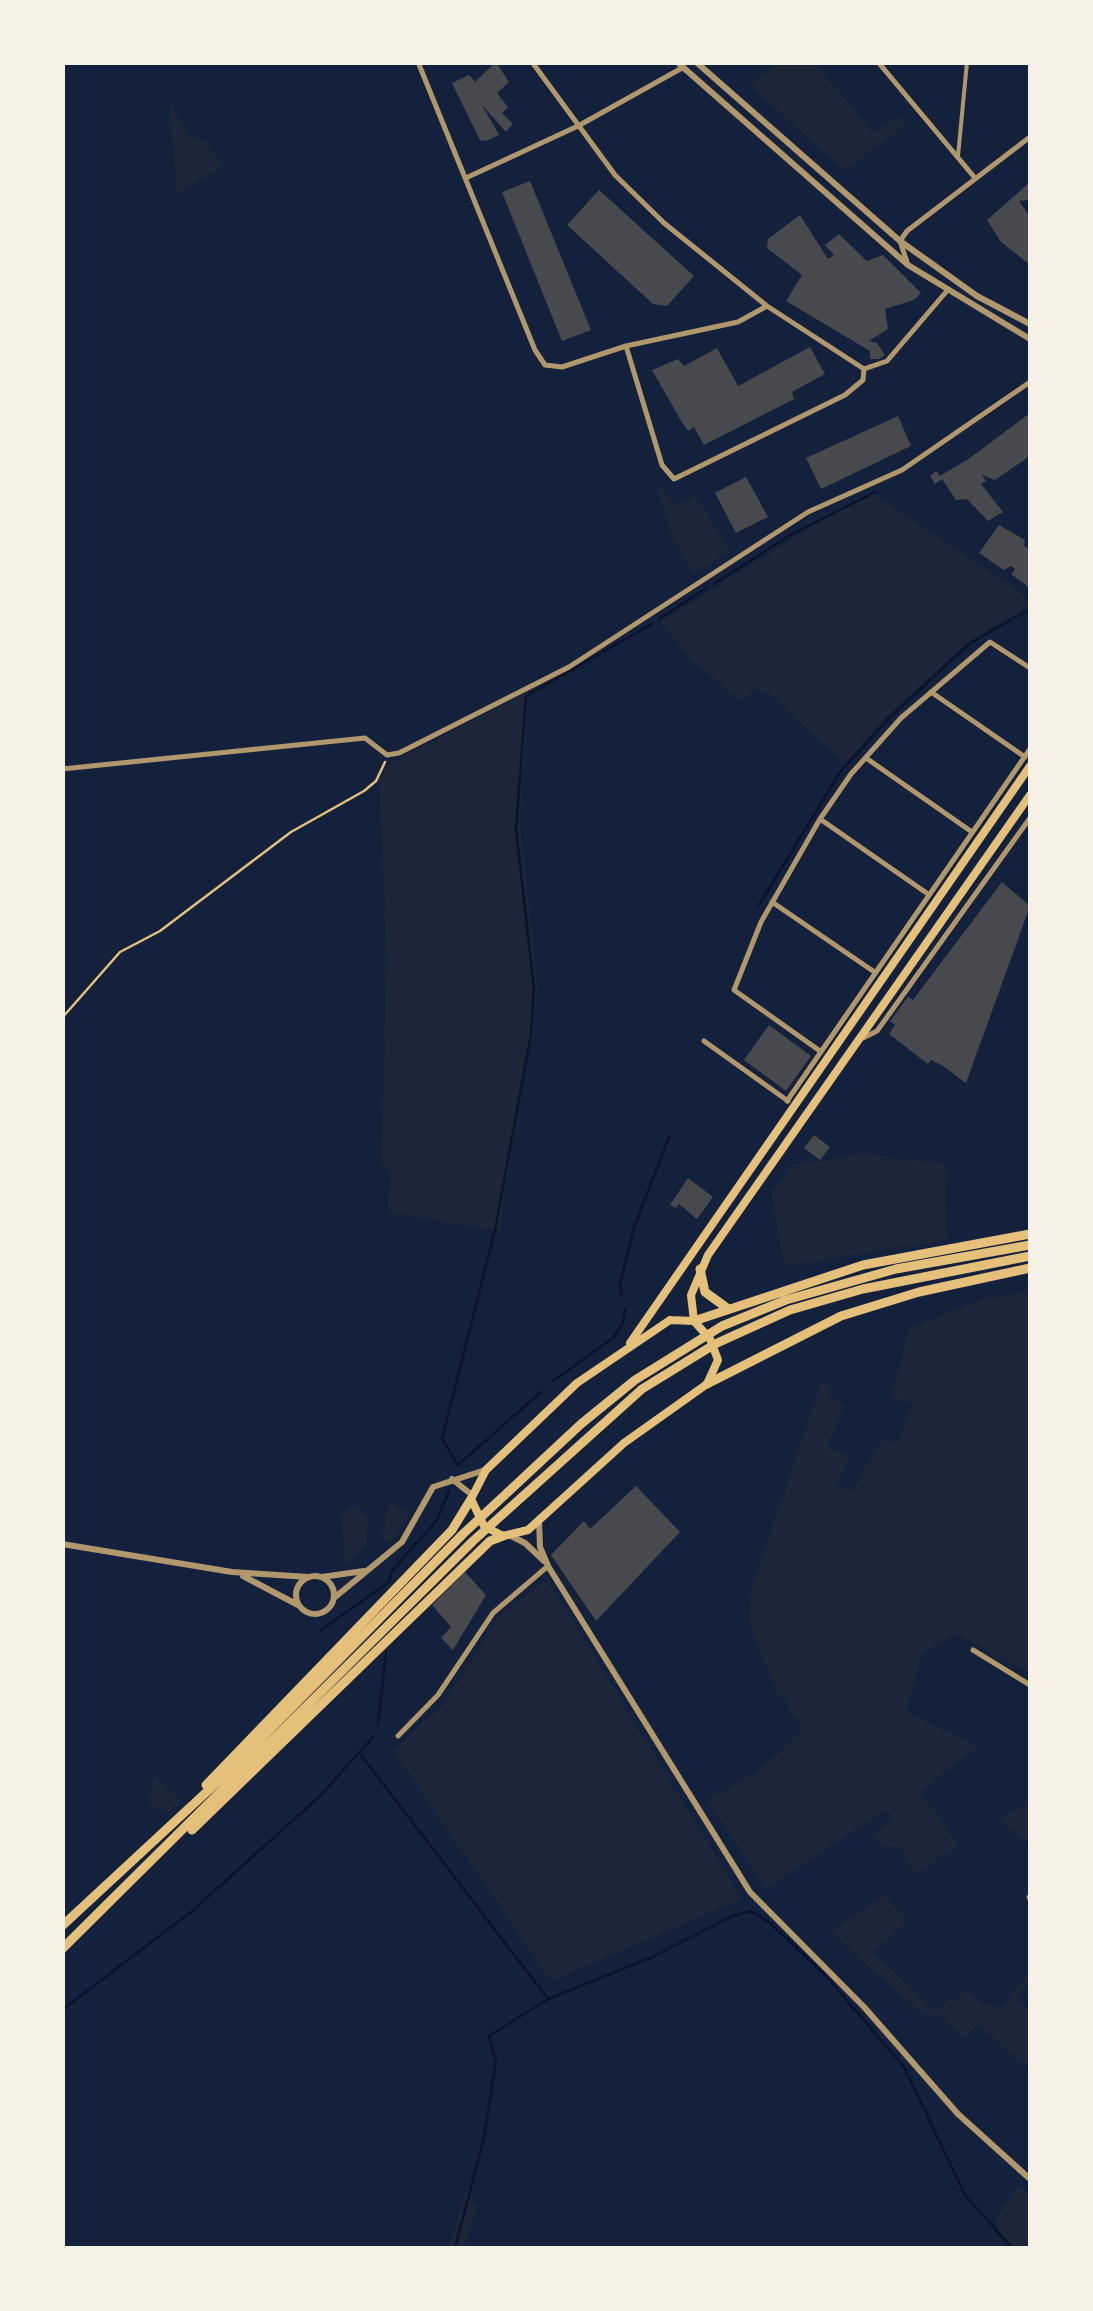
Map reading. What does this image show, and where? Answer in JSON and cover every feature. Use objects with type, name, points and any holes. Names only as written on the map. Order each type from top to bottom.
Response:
[{"type":"highway","points":[[694,1321],[863,1265],[1030,1234]]},
{"type":"highway","points":[[62,1926],[464,1532],[599,1408],[670,1356],[722,1326],[830,1285],[1030,1245]]},
{"type":"highway","points":[[62,1949],[473,1541],[606,1418],[676,1366],[728,1336],[834,1296],[1030,1256]]},
{"type":"highway","points":[[707,1384],[841,1316],[919,1292],[1030,1268]]},
{"type":"highway","points":[[700,1270],[705,1292],[718,1306],[730,1309]]},
{"type":"highway","points":[[188,1806],[286,1698],[452,1530],[471,1497]]},
{"type":"highway","points":[[165,1849],[211,1814],[490,1541],[507,1536]]},
{"type":"main road","points":[[630,1343],[791,1103],[1030,766]]},
{"type":"main road","points":[[694,1321],[670,1320],[630,1343],[558,1399],[486,1470],[471,1497],[478,1519],[507,1536],[540,1521],[624,1443],[707,1384],[718,1360],[710,1339],[694,1321],[692,1295],[700,1270],[1030,795]]},
{"type":"street","points":[[418,62],[540,360],[562,367],[626,346],[738,322],[767,306]]},
{"type":"street","points":[[532,62],[614,175],[664,223],[767,306],[864,369]]},
{"type":"street","points":[[696,62],[900,242],[965,288],[1030,324]]},
{"type":"street","points":[[878,62],[975,178]]},
{"type":"street","points":[[958,156],[967,62]]},
{"type":"street","points":[[468,177],[578,126],[680,65],[908,265],[946,292],[1030,339]]},
{"type":"street","points":[[900,242],[912,226],[1030,137]]},
{"type":"street","points":[[900,242],[908,265]]},
{"type":"street","points":[[864,369],[887,361],[946,292]]},
{"type":"street","points":[[626,346],[662,465],[674,479],[845,396],[862,380],[864,369]]},
{"type":"street","points":[[62,769],[365,738],[388,756],[442,733],[569,667],[808,512],[902,470],[1030,382]]},
{"type":"street","points":[[820,1051],[734,990],[772,902],[820,819],[866,758],[931,692],[990,642],[1030,668]]},
{"type":"street","points":[[931,692],[1025,757]]},
{"type":"street","points":[[704,1041],[791,1103],[820,1051],[873,972],[1030,749]]},
{"type":"street","points":[[866,758],[972,832]]},
{"type":"street","points":[[856,1041],[876,1031],[1030,818]]},
{"type":"street","points":[[820,819],[928,894]]},
{"type":"street","points":[[772,902],[873,972]]},
{"type":"street","points":[[232,1572],[308,1614],[320,1614],[365,1570],[391,1555],[409,1530],[425,1496],[450,1479],[486,1470]]},
{"type":"street","points":[[450,1479],[471,1497]]},
{"type":"street","points":[[540,1521],[540,1547],[548,1566],[750,1892],[864,2007],[958,2114],[1030,2179]]},
{"type":"street","points":[[507,1536],[525,1542],[548,1566]]},
{"type":"street","points":[[62,1544],[232,1572],[322,1578],[365,1570]]},
{"type":"street","points":[[398,1736],[438,1695],[493,1613],[548,1566]]},
{"type":"street","points":[[299,1607],[296,1592],[308,1577]]},
{"type":"street","points":[[322,1578],[330,1583],[334,1598]]},
{"type":"street","points":[[973,1650],[1030,1685]]},
{"type":"path","points":[[62,1018],[120,952],[160,930],[292,832],[364,792],[376,781],[388,756]]},
{"type":"shaded area","points":[[777,62],[815,63],[874,133],[899,116],[906,125],[845,171],[750,86]]},
{"type":"shaded area","points":[[169,102],[192,139],[205,140],[223,167],[177,193]]},
{"type":"shaded area","points":[[656,484],[677,504],[696,497],[731,551],[694,574],[673,539]]},
{"type":"shaded area","points":[[875,494],[1022,592],[1030,605],[969,641],[886,717],[845,763],[781,706],[779,699],[757,689],[741,702],[691,660],[661,622],[825,518]]},
{"type":"shaded area","points":[[528,692],[520,822],[538,991],[499,1231],[388,1212],[391,1168],[381,1165],[387,960],[379,778],[392,763]]},
{"type":"shaded area","points":[[863,1154],[945,1164],[947,1240],[784,1266],[771,1191],[792,1165]]},
{"type":"shaded area","points":[[1030,1290],[1030,1673],[956,1634],[922,1654],[906,1712],[978,1746],[921,1792],[959,1845],[914,1875],[901,1848],[881,1846],[873,1833],[893,1820],[886,1810],[766,1889],[706,1800],[754,1774],[802,1732],[800,1720],[790,1716],[786,1696],[778,1695],[749,1624],[751,1590],[821,1382],[831,1386],[828,1397],[845,1405],[827,1448],[850,1456],[837,1486],[851,1492],[882,1440],[897,1443],[913,1403],[892,1398],[909,1328],[982,1299]]},
{"type":"shaded area","points":[[389,1503],[409,1512],[394,1540],[385,1541],[382,1534]]},
{"type":"shaded area","points":[[353,1505],[369,1517],[366,1546],[345,1567],[341,1514]]},
{"type":"shaded area","points":[[542,1582],[550,1584],[742,1899],[551,1981],[393,1751],[442,1705],[500,1616]]},
{"type":"shaded area","points":[[154,1775],[181,1800],[169,1812],[149,1805]]},
{"type":"shaded area","points":[[1030,1800],[1030,1845],[999,1820]]},
{"type":"shaded area","points":[[886,1895],[908,1922],[873,1952],[936,2011],[948,1999],[956,2002],[966,1990],[981,2003],[1003,2007],[1030,1970],[1030,1982],[1017,1999],[1030,2010],[1030,2069],[977,2025],[965,2039],[940,2015],[926,2015],[914,2007],[842,1943],[832,1929]]},
{"type":"shaded area","points":[[1019,2185],[1030,2194],[1030,2248],[1016,2248],[1003,2237],[995,2218]]},
{"type":"shaded area","points":[[466,2193],[478,2206],[464,2248],[448,2248]]},
{"type":"building","points":[[496,62],[509,82],[497,93],[508,107],[502,113],[513,124],[506,132],[482,105],[499,135],[486,141],[480,140],[452,83],[469,75],[475,82]]},
{"type":"building","points":[[530,181],[591,330],[562,341],[502,192]]},
{"type":"building","points":[[1030,182],[1030,200],[1019,201],[1030,217],[1030,265],[1001,242],[987,220]]},
{"type":"building","points":[[599,190],[694,276],[667,306],[653,304],[567,225]]},
{"type":"building","points":[[800,215],[828,259],[834,255],[825,245],[839,234],[867,261],[883,255],[921,293],[914,300],[885,309],[888,329],[869,341],[877,343],[885,355],[879,359],[870,359],[870,351],[786,301],[802,275],[767,248],[768,239]]},
{"type":"building","points":[[810,347],[825,374],[792,392],[794,399],[704,445],[694,427],[688,431],[652,370],[678,359],[684,366],[717,348],[738,386]]},
{"type":"building","points":[[1030,413],[1030,456],[995,480],[982,475],[986,481],[981,484],[1003,512],[988,521],[967,499],[956,500],[942,479],[935,484],[930,476],[936,471],[940,476],[970,458]]},
{"type":"building","points":[[898,416],[911,446],[821,489],[806,458]]},
{"type":"building","points":[[746,477],[768,517],[736,533],[715,493]]},
{"type":"building","points":[[999,525],[1025,540],[1024,546],[1030,550],[1030,588],[1011,574],[1015,569],[1011,566],[1004,570],[979,553]]},
{"type":"building","points":[[1002,882],[1030,906],[966,1083],[931,1060],[928,1064],[889,1034],[895,1025],[890,1021],[908,997],[913,1000]]},
{"type":"building","points":[[769,1025],[811,1056],[786,1091],[744,1060]]},
{"type":"building","points":[[814,1135],[830,1147],[820,1160],[804,1148]]},
{"type":"building","points":[[688,1178],[713,1197],[697,1219],[679,1204],[676,1208],[670,1205]]},
{"type":"building","points":[[636,1486],[680,1532],[596,1621],[551,1555],[584,1521],[590,1529]]},
{"type":"building","points":[[465,1572],[486,1595],[453,1650],[441,1638],[451,1627],[432,1605]]},
{"type":"waterway","points":[[714,584],[789,536],[875,492]]},
{"type":"waterway","points":[[659,619],[707,588]]},
{"type":"waterway","points":[[759,905],[840,772],[889,718],[969,644],[1030,609]]},
{"type":"waterway","points":[[541,1392],[458,1465],[442,1439],[495,1230],[531,1034],[534,988],[516,829],[526,696],[652,624]]},
{"type":"waterway","points":[[622,1296],[620,1283],[635,1225],[669,1137]]},
{"type":"waterway","points":[[553,1381],[613,1338],[623,1323],[625,1309]]},
{"type":"waterway","points":[[321,1630],[388,1583],[392,1571],[437,1520],[449,1491]]},
{"type":"waterway","points":[[378,1725],[386,1652]]},
{"type":"waterway","points":[[62,2010],[191,1912],[320,1796],[373,1737]]},
{"type":"waterway","points":[[361,1755],[548,1999],[652,1957],[733,1916],[751,1911],[770,1923],[825,1975],[904,2067],[965,2195],[1012,2248]]},
{"type":"waterway","points":[[455,2248],[484,2138],[496,2061],[489,2036],[548,1999]]}]
